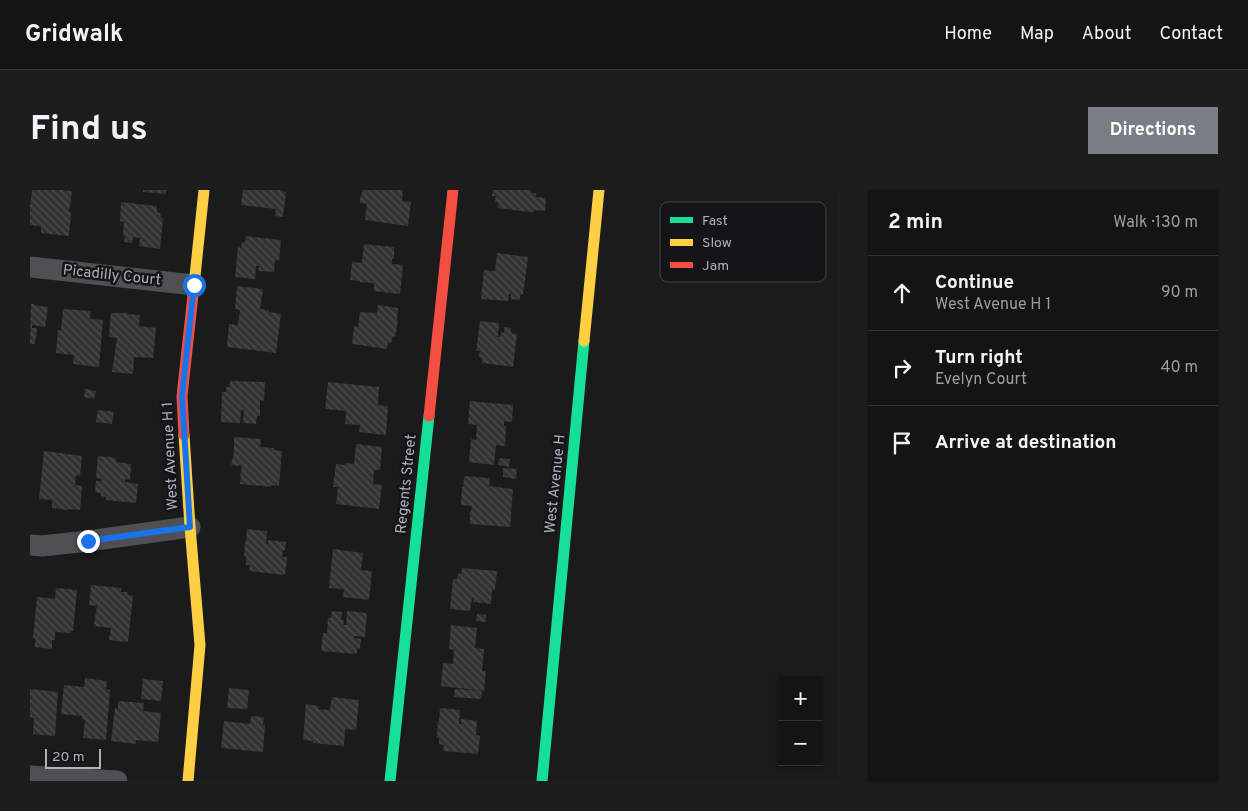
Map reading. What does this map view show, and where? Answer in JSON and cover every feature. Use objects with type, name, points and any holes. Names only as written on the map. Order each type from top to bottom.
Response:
[{"type":"street","name":"West Avenue H 1","points":[[188,781],[200,645],[182,396],[204,190]]},
{"type":"street","name":"Regents Street","points":[[390,781],[453,190]]},
{"type":"street","name":"West Avenue H","points":[[542,781],[599,190]]},
{"type":"street","name":"Picadilly Court","points":[[30,267],[194,285]]},
{"type":"street","points":[[30,545],[42,546],[88,541],[190,527]]},
{"type":"street","points":[[30,776],[117,781]]},
{"type":"building","points":[[32,190],[72,191],[69,212],[71,212],[69,236],[41,233],[41,226],[30,225]]},
{"type":"building","points":[[143,190],[166,190],[166,194],[143,192]]},
{"type":"building","points":[[243,190],[281,190],[286,192],[283,217],[275,216],[276,209],[241,205]]},
{"type":"building","points":[[363,190],[403,190],[402,201],[411,202],[408,226],[365,220],[367,204],[360,203]]},
{"type":"building","points":[[493,190],[531,190],[531,193],[536,193],[536,197],[546,198],[545,211],[534,210],[534,212],[529,212],[498,208],[498,202],[495,202],[496,196],[492,196]]},
{"type":"building","points":[[121,202],[157,206],[157,212],[163,218],[160,249],[139,246],[140,238],[133,237],[132,243],[124,242],[124,222],[120,221]]},
{"type":"building","points":[[246,236],[281,240],[279,261],[275,260],[274,272],[258,271],[259,266],[256,266],[255,279],[235,277],[238,247],[241,248]]},
{"type":"building","points":[[364,244],[394,247],[392,264],[403,265],[400,294],[374,291],[374,283],[350,280],[352,262],[362,263]]},
{"type":"building","points":[[497,253],[528,257],[523,295],[520,295],[520,300],[511,299],[511,294],[509,294],[508,301],[481,299],[484,270],[495,271]]},
{"type":"building","points":[[237,286],[263,289],[260,309],[281,314],[276,353],[227,347],[229,324],[238,325],[240,310],[235,309]]},
{"type":"building","points":[[31,304],[48,307],[45,327],[32,325],[32,328],[37,328],[35,344],[30,344]]},
{"type":"building","points":[[378,305],[398,308],[395,337],[393,336],[391,343],[388,343],[387,349],[352,344],[354,326],[358,327],[360,312],[377,313]]},
{"type":"building","points":[[63,309],[91,311],[90,319],[103,320],[99,367],[73,364],[74,355],[56,353],[58,330],[61,330]]},
{"type":"building","points":[[111,313],[140,315],[139,326],[156,328],[153,358],[134,357],[133,374],[112,372],[117,338],[109,337]]},
{"type":"building","points":[[480,321],[499,323],[498,337],[500,337],[501,332],[504,333],[504,327],[511,328],[511,333],[517,334],[513,367],[482,363],[482,358],[479,357],[480,351],[476,351]]},
{"type":"building","points":[[230,381],[265,382],[264,401],[260,400],[260,416],[257,416],[256,424],[243,423],[244,410],[241,410],[240,423],[221,422],[222,392],[226,392],[226,387],[229,387]]},
{"type":"building","points":[[328,382],[379,387],[378,405],[388,406],[386,435],[359,432],[360,425],[345,424],[346,411],[325,409]]},
{"type":"building","points":[[85,389],[96,391],[94,399],[84,397]]},
{"type":"building","points":[[470,401],[513,405],[512,422],[504,421],[504,426],[506,426],[505,446],[496,445],[494,465],[469,462],[471,439],[476,440],[477,425],[468,424]]},
{"type":"building","points":[[98,410],[114,412],[112,424],[96,422]]},
{"type":"building","points":[[234,437],[261,439],[260,447],[274,448],[274,450],[282,451],[279,486],[240,484],[242,466],[231,465],[234,453]]},
{"type":"building","points":[[356,444],[382,447],[380,470],[374,470],[373,484],[382,485],[379,509],[336,504],[338,487],[333,487],[336,464],[354,464]]},
{"type":"building","points":[[44,451],[82,456],[80,476],[76,475],[75,485],[82,486],[80,510],[52,508],[52,500],[39,499]]},
{"type":"building","points":[[98,456],[116,458],[116,462],[131,464],[130,480],[125,479],[125,482],[138,484],[136,503],[106,500],[106,497],[101,496],[101,493],[95,492],[96,481],[102,481],[102,479],[96,478]]},
{"type":"building","points":[[499,458],[510,459],[509,467],[498,465]]},
{"type":"building","points":[[503,468],[517,469],[516,479],[503,477]]},
{"type":"building","points":[[464,476],[490,478],[489,486],[513,489],[510,527],[470,524],[469,515],[472,506],[461,505]]},
{"type":"building","points":[[247,529],[267,531],[266,544],[268,544],[268,540],[286,542],[282,557],[287,557],[285,575],[249,571],[250,565],[246,565],[246,556],[244,556]]},
{"type":"building","points":[[333,549],[363,553],[361,570],[372,571],[369,600],[343,597],[344,589],[329,588]]},
{"type":"building","points":[[462,568],[497,571],[495,590],[492,590],[491,604],[473,602],[474,598],[472,598],[470,611],[450,609],[453,579],[457,579],[458,574],[461,574]]},
{"type":"building","points":[[91,585],[121,588],[121,592],[128,592],[127,595],[133,596],[128,642],[109,640],[111,628],[95,626],[97,606],[89,605]]},
{"type":"building","points":[[56,588],[77,590],[73,631],[71,633],[55,632],[55,640],[52,640],[52,649],[35,647],[35,638],[33,638],[37,597],[55,599]]},
{"type":"building","points":[[332,611],[342,612],[341,620],[344,620],[343,625],[346,625],[347,611],[367,613],[365,637],[354,636],[354,638],[361,639],[360,649],[357,648],[357,654],[321,651],[323,633],[327,633],[328,618],[331,618]]},
{"type":"building","points":[[477,614],[486,615],[486,622],[476,621]]},
{"type":"building","points":[[451,625],[477,628],[475,648],[484,649],[482,671],[486,671],[484,691],[441,686],[443,663],[453,664],[454,650],[449,649]]},
{"type":"building","points":[[85,678],[107,681],[106,689],[110,690],[106,740],[83,738],[85,720],[82,719],[82,716],[61,714],[64,685],[84,687]]},
{"type":"building","points":[[143,679],[163,681],[161,701],[141,699]]},
{"type":"building","points":[[229,688],[249,690],[247,709],[227,708]]},
{"type":"building","points":[[30,689],[58,692],[55,736],[33,734],[34,718],[30,717]]},
{"type":"building","points":[[455,689],[482,691],[481,699],[454,697]]},
{"type":"building","points":[[332,697],[359,700],[356,730],[345,729],[344,746],[313,743],[313,741],[303,740],[306,704],[319,706],[318,709],[330,710]]},
{"type":"building","points":[[118,701],[144,703],[143,711],[161,713],[158,742],[136,740],[136,744],[111,741],[115,708],[118,708]]},
{"type":"building","points":[[440,708],[460,710],[459,724],[461,724],[461,719],[477,721],[476,735],[480,736],[478,754],[443,751],[444,745],[439,744],[439,738],[437,738]]},
{"type":"building","points":[[251,716],[264,717],[263,752],[221,748],[224,721],[250,724]]},
{"type":"traffic: fast","points":[[542,781],[584,341]]},
{"type":"traffic: fast","points":[[390,781],[429,416]]},
{"type":"traffic: slow","points":[[193,295],[204,190]]},
{"type":"traffic: slow","points":[[584,341],[599,190]]},
{"type":"traffic: slow","points":[[184,435],[200,645],[188,781]]},
{"type":"traffic: jam","points":[[429,416],[453,190]]},
{"type":"traffic: jam","points":[[184,435],[182,396],[193,295]]},
{"type":"route","points":[[88,541],[190,527],[182,396],[194,285]]}]
